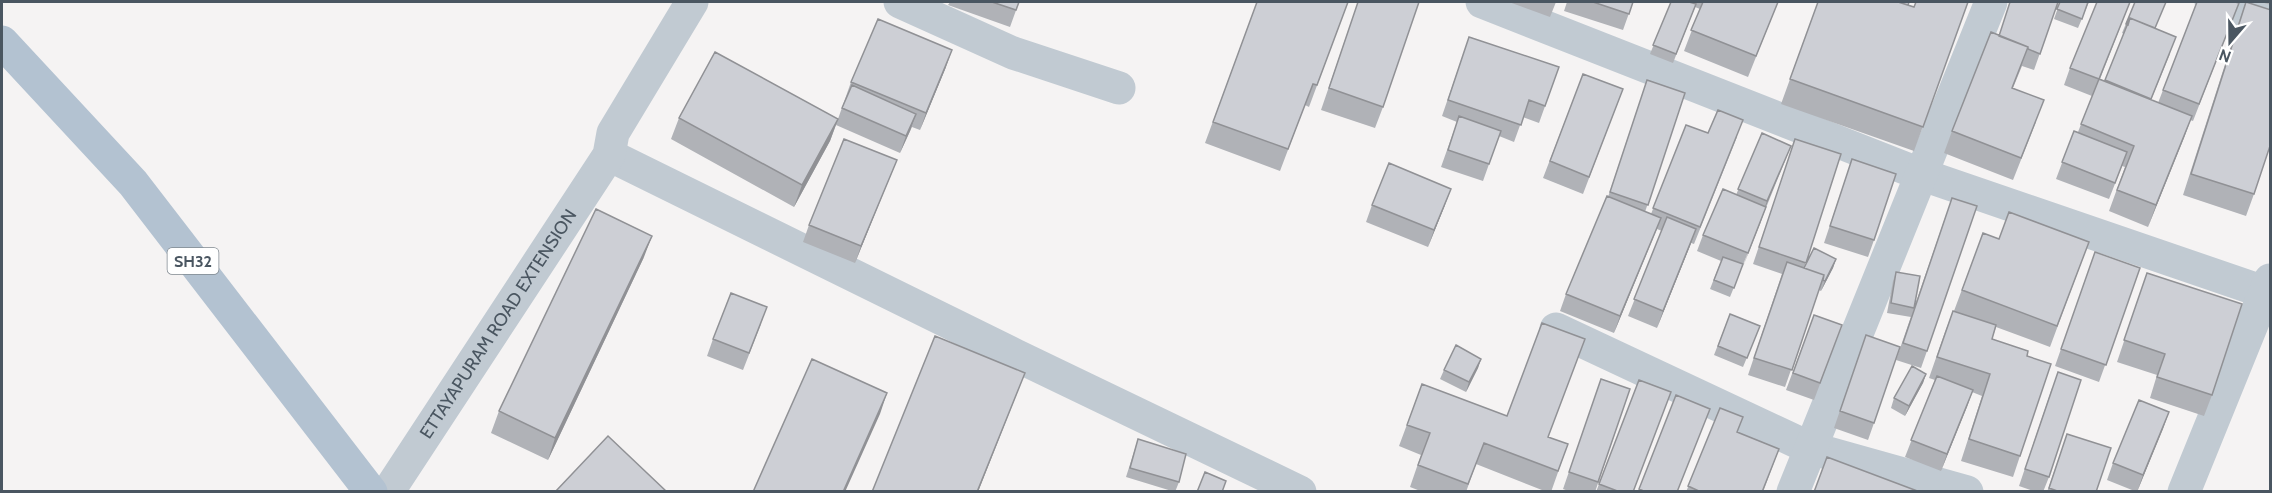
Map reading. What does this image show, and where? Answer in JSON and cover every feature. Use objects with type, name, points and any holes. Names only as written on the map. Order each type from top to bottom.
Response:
[{"type":"main road","name":"SH32","points":[[2,42],[133,183],[371,492]]},
{"type":"street","name":"ETTAYAPURAM ROAD EXTENSION","points":[[388,492],[609,155],[613,133],[692,2]]},
{"type":"street","points":[[900,2],[1013,53],[1119,88]]},
{"type":"street","points":[[1482,2],[1920,174],[2269,287],[2184,492]]},
{"type":"street","points":[[1793,492],[1991,2]]},
{"type":"street","points":[[2211,2],[2271,20]]},
{"type":"street","points":[[609,155],[1300,492]]},
{"type":"street","points":[[1556,329],[1810,448],[1967,492]]},
{"type":"building","points":[[992,2],[1019,2],[1016,10]]},
{"type":"building","points":[[1257,2],[1348,2],[1317,85],[1313,84],[1288,149],[1213,122]]},
{"type":"building","points":[[1358,2],[1419,2],[1383,107],[1329,88]]},
{"type":"building","points":[[1593,2],[1633,2],[1629,14]]},
{"type":"building","points":[[1671,2],[1696,4],[1676,54],[1653,45]]},
{"type":"building","points":[[1703,2],[1778,2],[1756,56],[1691,30]]},
{"type":"building","points":[[1818,2],[1898,2],[1914,7],[1916,2],[1968,2],[1923,127],[1790,79]]},
{"type":"building","points":[[2010,2],[2058,2],[2040,54],[1999,36]]},
{"type":"building","points":[[2060,2],[2088,2],[2082,19],[2057,9]]},
{"type":"building","points":[[2097,2],[2130,2],[2099,79],[2070,68]]},
{"type":"building","points":[[2135,2],[2166,2],[2155,28],[2130,18],[2128,25],[2126,24]]},
{"type":"building","points":[[2197,2],[2239,3],[2199,104],[2163,90]]},
{"type":"building","points":[[2246,2],[2271,10],[2271,143],[2254,194],[2191,174]]},
{"type":"building","points":[[2130,18],[2176,37],[2151,99],[2105,80]]},
{"type":"building","points":[[878,19],[952,50],[926,113],[851,82]]},
{"type":"building","points":[[1991,32],[2028,47],[2012,88],[2044,100],[2021,158],[1952,131]]},
{"type":"building","points":[[1469,37],[1559,67],[1545,106],[1529,100],[1521,125],[1448,100]]},
{"type":"building","points":[[715,52],[838,119],[802,185],[679,118]]},
{"type":"building","points":[[1583,74],[1623,89],[1589,177],[1550,161]]},
{"type":"building","points":[[2099,79],[2192,116],[2156,205],[2117,190],[2134,146],[2081,124]]},
{"type":"building","points":[[1647,80],[1685,93],[1648,205],[1610,192]]},
{"type":"building","points":[[852,85],[916,114],[906,136],[842,108]]},
{"type":"building","points":[[1718,110],[1743,120],[1700,227],[1653,208],[1686,125],[1708,133]]},
{"type":"building","points":[[1459,116],[1501,131],[1489,164],[1448,150]]},
{"type":"building","points":[[2074,131],[2127,152],[2115,183],[2062,162]]},
{"type":"building","points":[[1762,133],[1791,146],[1767,201],[1738,189]]},
{"type":"building","points":[[844,139],[897,160],[861,246],[809,225]]},
{"type":"building","points":[[1795,139],[1841,154],[1806,263],[1759,247]]},
{"type":"building","points":[[1852,159],[1896,174],[1874,240],[1830,226]]},
{"type":"building","points":[[1389,163],[1451,189],[1434,230],[1372,205]]},
{"type":"building","points":[[1723,189],[1766,207],[1748,253],[1703,235]]},
{"type":"building","points":[[1607,196],[1661,218],[1620,316],[1566,294]]},
{"type":"building","points":[[1952,198],[1977,206],[1927,351],[1903,343]]},
{"type":"building","points":[[596,209],[652,236],[555,438],[499,411]]},
{"type":"building","points":[[2009,212],[2089,242],[2057,326],[1962,290],[1983,233],[1999,239]]},
{"type":"building","points":[[1667,217],[1696,229],[1663,311],[1634,299]]},
{"type":"building","points":[[1814,248],[1836,259],[1825,281],[1823,280],[1824,275],[1804,268]]},
{"type":"building","points":[[2095,252],[2140,268],[2106,365],[2061,349]]},
{"type":"building","points":[[1723,257],[1743,264],[1734,288],[1714,280]]},
{"type":"building","points":[[1787,262],[1824,275],[1792,370],[1754,358]]},
{"type":"building","points":[[1896,272],[1920,276],[1914,308],[1891,303]]},
{"type":"building","points":[[2147,273],[2242,304],[2212,395],[2157,377],[2165,354],[2124,340]]},
{"type":"building","points":[[731,293],[767,307],[749,353],[713,339]]},
{"type":"building","points":[[1953,311],[1996,325],[1992,339],[2028,351],[2027,356],[2051,364],[2020,456],[1969,439],[1990,374],[1937,357]]},
{"type":"building","points":[[1730,314],[1760,326],[1747,358],[1718,346]]},
{"type":"building","points":[[1814,315],[1842,325],[1820,383],[1793,373]]},
{"type":"building","points":[[1542,323],[1585,339],[1548,437],[1568,444],[1558,471],[1484,443],[1468,484],[1418,465],[1430,433],[1407,425],[1422,384],[1507,416]]},
{"type":"building","points":[[1866,335],[1900,347],[1874,423],[1840,411]]},
{"type":"building","points":[[935,336],[1025,373],[977,492],[872,492]]},
{"type":"building","points":[[1456,345],[1481,359],[1469,382],[1444,370]]},
{"type":"building","points":[[812,359],[887,393],[843,492],[753,492]]},
{"type":"building","points":[[1912,366],[1926,374],[1909,406],[1894,398]]},
{"type":"building","points":[[2058,372],[2081,380],[2049,477],[2025,469]]},
{"type":"building","points":[[1937,376],[1973,390],[1947,454],[1911,440]]},
{"type":"building","points":[[1601,379],[1630,389],[1598,482],[1569,472]]},
{"type":"building","points":[[1639,380],[1671,392],[1633,492],[1620,492],[1599,484]]},
{"type":"building","points":[[1676,395],[1710,409],[1677,492],[1646,492],[1639,489]]},
{"type":"building","points":[[2139,400],[2169,412],[2143,475],[2113,463]]},
{"type":"building","points":[[1720,408],[1743,417],[1737,432],[1779,449],[1762,492],[1701,492],[1688,486]]},
{"type":"building","points":[[2067,434],[2111,448],[2096,492],[2060,492],[2049,488]]},
{"type":"building","points":[[608,436],[667,492],[555,492]]},
{"type":"building","points":[[1138,439],[1186,454],[1179,482],[1130,468]]},
{"type":"building","points":[[1827,457],[1920,492],[1814,492]]},
{"type":"building","points":[[1205,472],[1226,481],[1222,492],[1197,492]]}]
